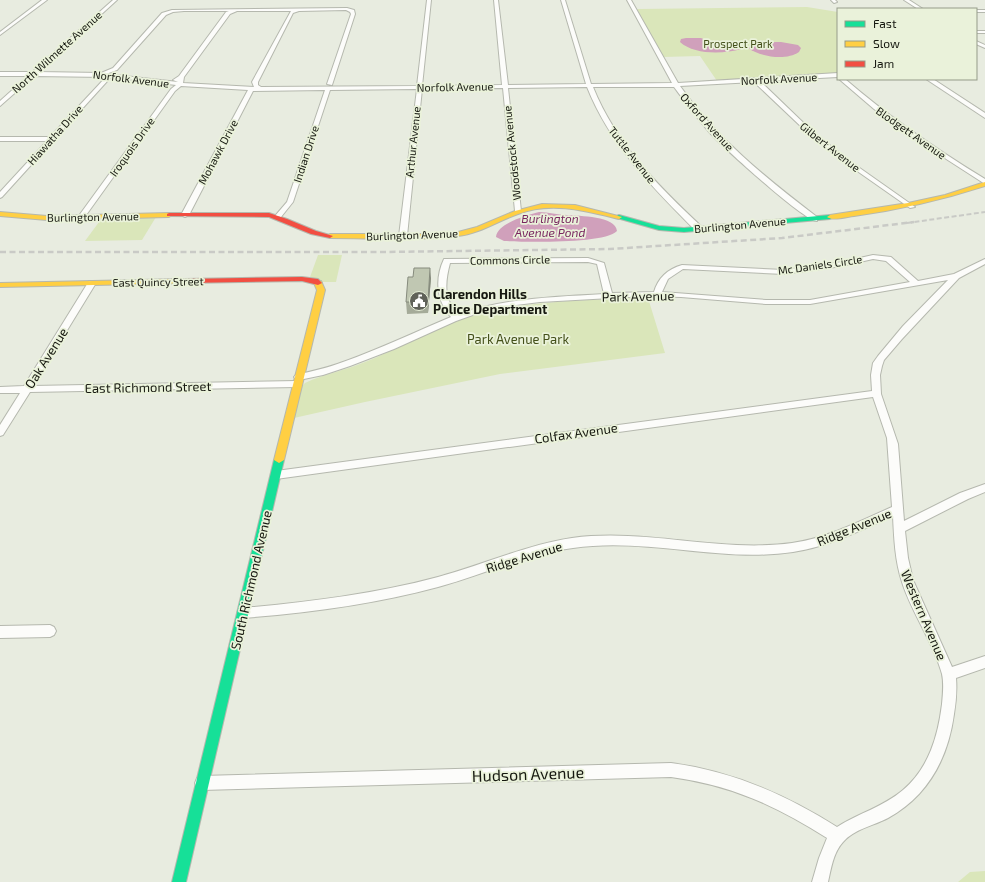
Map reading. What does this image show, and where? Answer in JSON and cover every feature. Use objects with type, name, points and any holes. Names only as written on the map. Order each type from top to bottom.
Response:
[{"type":"street","points":[[0,34],[45,0]]},
{"type":"street","name":"North Wilmette Avenue","points":[[0,104],[114,0]]},
{"type":"street","name":"Arthur Avenue","points":[[404,236],[429,0]]},
{"type":"street","name":"Woodstock Avenue","points":[[496,0],[518,211]]},
{"type":"street","name":"Tuttle Avenue","points":[[563,0],[590,86],[599,109],[623,147],[650,180],[699,229]]},
{"type":"street","name":"Oxford Avenue","points":[[629,0],[675,85],[697,114],[723,142],[762,178],[814,219]]},
{"type":"street","points":[[906,0],[919,8]]},
{"type":"street","points":[[98,74],[115,69],[164,14],[163,11],[166,9],[303,9]]},
{"type":"street","points":[[219,9],[228,13]]},
{"type":"street","points":[[160,82],[175,80],[181,77],[228,13],[242,9]]},
{"type":"street","points":[[280,9],[291,12],[303,9]]},
{"type":"street","name":"Indian Drive","points":[[279,216],[290,202],[353,14],[349,10],[303,9]]},
{"type":"street","points":[[164,14],[180,10]]},
{"type":"street","points":[[233,88],[243,87],[254,82],[291,12]]},
{"type":"street","points":[[115,69],[115,74],[117,75]]},
{"type":"street","name":"Norfolk Avenue","points":[[0,74],[110,74],[160,82],[251,89],[318,89],[329,86],[342,88],[675,85],[837,76]]},
{"type":"street","name":"Hiawatha Drive","points":[[0,196],[110,74]]},
{"type":"street","points":[[180,84],[181,77]]},
{"type":"street","name":"Gilbert Avenue","points":[[755,80],[787,113],[817,138],[852,165],[912,207]]},
{"type":"street","name":"Blodgett Avenue","points":[[844,80],[899,126],[985,183]]},
{"type":"street","points":[[931,80],[985,116]]},
{"type":"street","points":[[254,82],[255,86],[260,89]]},
{"type":"street","name":"Iroquois Drive","points":[[82,217],[172,90],[180,84]]},
{"type":"street","name":"Mohawk Drive","points":[[185,215],[251,89]]},
{"type":"street","points":[[0,139],[51,139]]},
{"type":"street","name":"Burlington Avenue","points":[[0,214],[31,218],[253,214],[279,216],[302,229],[316,234],[342,236],[404,236],[466,233],[518,211],[548,206],[580,207],[660,228],[675,230],[814,219],[912,207],[953,196],[985,183]]},
{"type":"street","name":"Mc Daniels Circle","points":[[658,294],[659,285],[667,275],[673,270],[682,267],[784,272],[842,264],[873,257],[888,259],[916,283]]},
{"type":"street","name":"Commons Circle","points":[[456,318],[448,310],[442,299],[447,261],[588,260],[600,263],[609,296]]},
{"type":"street","name":"Park Avenue","points":[[298,380],[347,364],[456,318],[482,309],[522,302],[658,294],[798,303],[838,298],[956,276],[985,261]]},
{"type":"street","name":"Western Avenue","points":[[838,836],[896,805],[910,795],[922,782],[941,745],[945,732],[949,706],[948,674],[909,586],[903,567],[900,547],[895,459],[892,438],[877,393],[875,377],[879,361],[956,276]]},
{"type":"street","name":"East Quincy Street","points":[[0,285],[290,279],[315,281]]},
{"type":"street","name":"South Richmond Avenue","points":[[179,882],[320,290],[320,285],[315,281]]},
{"type":"street","name":"Oak Avenue","points":[[0,433],[92,283]]},
{"type":"street","name":"East Richmond Street","points":[[0,390],[298,380]]},
{"type":"street","name":"Colfax Avenue","points":[[276,475],[877,393]]},
{"type":"street","name":"Ridge Avenue","points":[[900,528],[964,496],[985,488]]},
{"type":"street","name":"Ridge Avenue","points":[[243,614],[395,592],[464,575],[537,551],[587,541],[634,540],[736,549],[792,548],[810,545],[839,535],[898,509]]},
{"type":"street","points":[[0,632],[50,631]]},
{"type":"street","points":[[948,674],[985,662]]},
{"type":"street","name":"Hudson Avenue","points":[[202,783],[671,770],[709,775],[747,787],[808,816],[838,836]]},
{"type":"street","points":[[820,882],[826,859],[838,836]]},
{"type":"green space","name":"Prospect Park","points":[[807,7],[837,12],[837,74],[717,81],[700,56],[663,57],[637,9]]},
{"type":"green space","points":[[156,217],[142,240],[85,241],[102,218]]},
{"type":"green space","points":[[318,255],[342,255],[336,282],[323,282],[310,277]]},
{"type":"green space","name":"Park Avenue Park","points":[[648,298],[665,353],[500,374],[294,418],[302,386],[305,383],[375,358],[442,325],[465,317],[511,307],[558,302]]},
{"type":"green space","points":[[985,871],[985,882],[958,882],[970,872]]},
{"type":"water","points":[[701,38],[716,44],[741,49],[726,52],[701,51],[686,46],[680,42],[681,39]]},
{"type":"water","points":[[781,42],[798,45],[801,48],[799,52],[794,55],[774,57],[760,54],[748,48],[760,43]]},
{"type":"water","name":"Burlington Avenue Pond","points":[[539,212],[596,218],[610,222],[615,226],[617,231],[610,235],[597,238],[564,241],[504,241],[496,237],[498,232],[507,224],[514,220]]},
{"type":"building","points":[[414,268],[430,268],[428,302],[406,302],[408,277],[413,277]]},
{"type":"railway","points":[[907,223],[985,212]]},
{"type":"railway","points":[[0,252],[382,252],[610,249],[782,238],[914,222]]},
{"type":"traffic: fast","points":[[619,217],[659,228],[684,230],[830,217]]},
{"type":"traffic: fast","points":[[179,882],[279,460]]},
{"type":"traffic: slow","points":[[830,217],[869,212],[928,201],[985,184]]},
{"type":"traffic: slow","points":[[330,236],[430,236],[459,234],[479,228],[517,212],[542,206],[575,207],[619,217]]},
{"type":"traffic: slow","points":[[0,214],[47,218],[169,215]]},
{"type":"traffic: slow","points":[[0,285],[185,281]]},
{"type":"traffic: slow","points":[[279,460],[321,290],[318,283]]},
{"type":"traffic: jam","points":[[169,215],[269,215],[285,220],[314,233],[330,236]]},
{"type":"traffic: jam","points":[[185,281],[302,279],[315,281],[318,283]]},
{"type":"place","name":"Clarendon Hills Police Department","points":[[419,301]]}]
